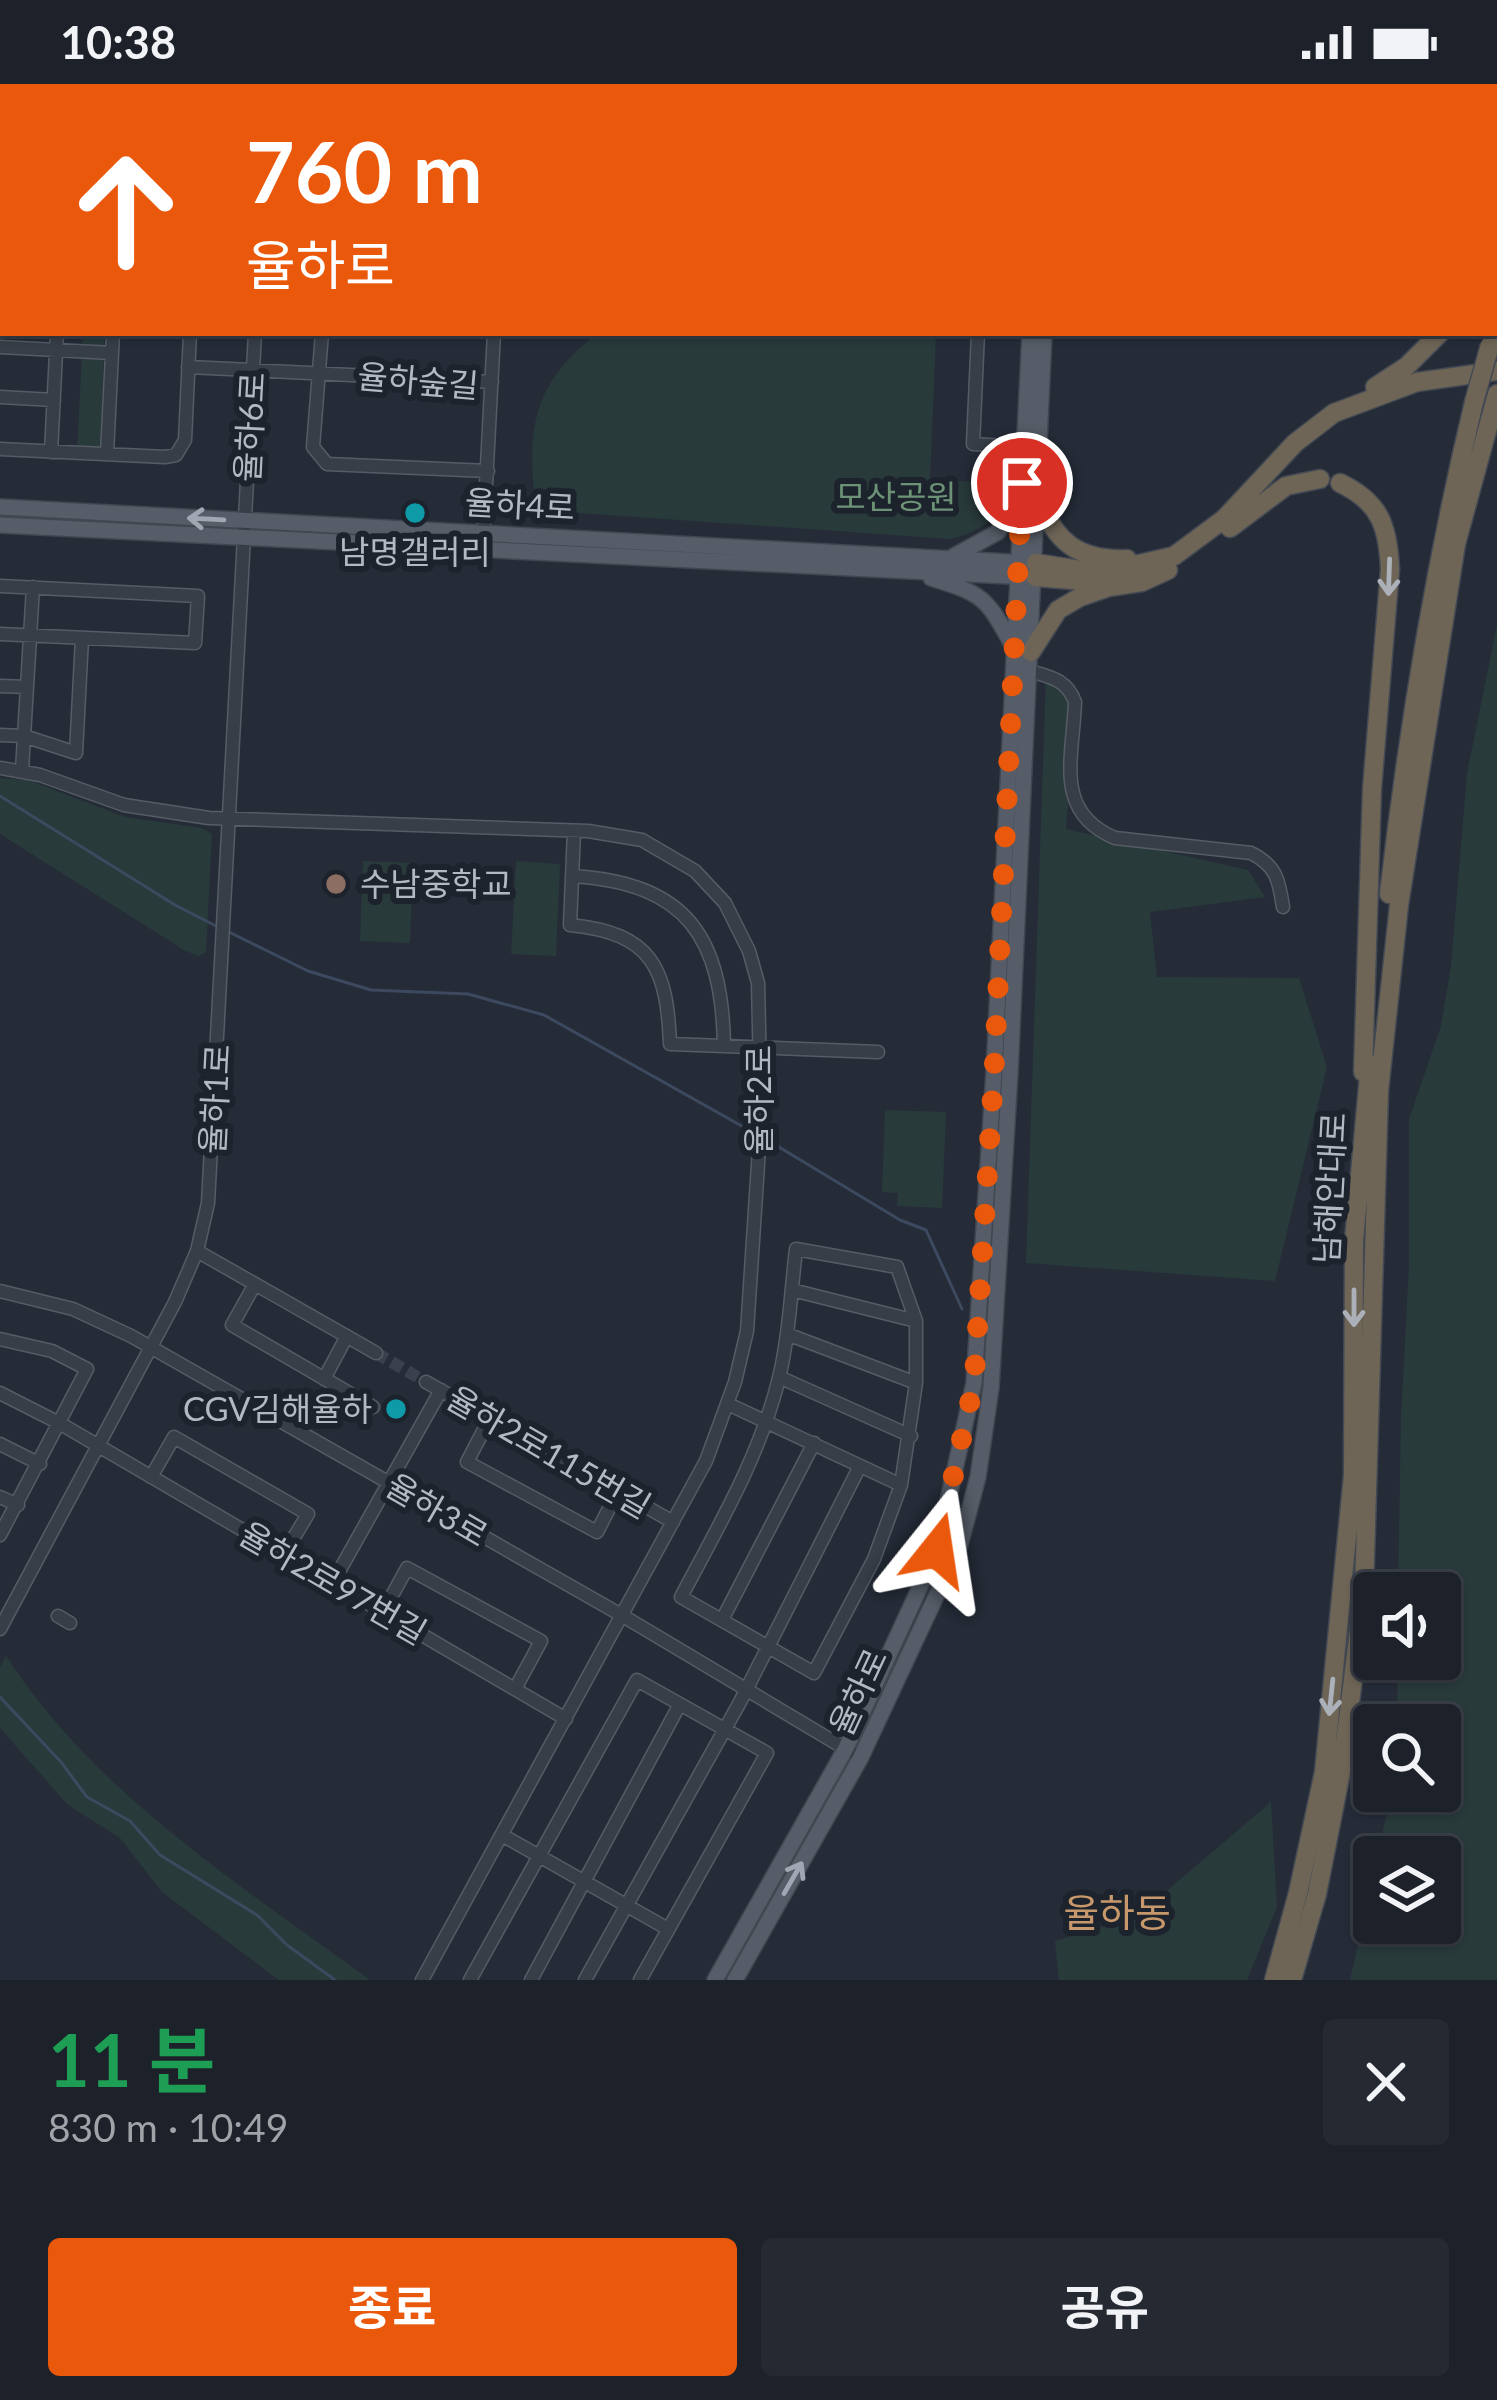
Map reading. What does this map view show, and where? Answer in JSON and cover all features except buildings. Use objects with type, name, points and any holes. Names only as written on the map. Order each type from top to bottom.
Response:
[{"type":"highway","points":[[1025,657],[1058,610],[1109,587],[1142,582],[1171,563],[1224,519],[1295,443],[1407,367],[1437,336]]},
{"type":"highway","points":[[1488,400],[1494,336]]},
{"type":"highway","points":[[1334,413],[1417,382],[1497,375]]},
{"type":"highway","points":[[1242,519],[1288,464],[1354,412],[1408,393],[1497,375]]},
{"type":"highway","name":"남해안대로","points":[[1274,1980],[1324,1772],[1353,1474],[1354,1240],[1361,1138],[1405,752],[1441,543],[1488,400]]},
{"type":"highway","name":"남해안대로","points":[[1292,1980],[1317,1894],[1342,1767],[1364,1591],[1379,1091],[1400,905],[1456,544],[1488,400]]},
{"type":"highway","points":[[1027,570],[1098,582],[1171,563],[1195,555],[1286,486],[1330,481],[1371,501],[1382,516],[1389,538],[1390,569],[1372,789],[1361,1138]]},
{"type":"highway","points":[[1030,489],[1047,521],[1071,550],[1109,560],[1171,563]]},
{"type":"main road","name":"율하로","points":[[1030,336],[1024,446],[1030,489]]},
{"type":"main road","name":"율하로","points":[[735,1980],[960,1545],[978,1478],[992,1388],[1030,489],[1044,336]]},
{"type":"main road","points":[[949,559],[998,532],[1030,489]]},
{"type":"main road","name":"율하4로","points":[[0,508],[244,529],[904,571],[1027,570]]},
{"type":"main road","name":"율하4로","points":[[0,525],[244,529]]},
{"type":"main road","name":"율하4로","points":[[483,542],[949,559],[1027,570]]},
{"type":"main road","points":[[904,571],[978,595],[992,605],[1025,657]]},
{"type":"main road","name":"율하로","points":[[716,1980],[853,1753],[937,1550],[974,1383],[1025,657]]},
{"type":"street","points":[[51,452],[57,336]]},
{"type":"street","points":[[107,454],[113,336]]},
{"type":"street","points":[[0,449],[165,457],[180,451],[185,440],[190,336]]},
{"type":"street","name":"율하6로","points":[[244,529],[254,336]]},
{"type":"street","points":[[322,336],[314,447],[327,464],[488,472]]},
{"type":"street","points":[[492,382],[494,336]]},
{"type":"street","points":[[978,336],[974,444],[1024,446]]},
{"type":"street","points":[[0,346],[112,353]]},
{"type":"street","name":"율하숲길","points":[[188,368],[492,382],[483,542]]},
{"type":"street","points":[[0,397],[54,400]]},
{"type":"street","name":"율하1로","points":[[0,1629],[100,1447],[197,1251],[212,1165],[244,529]]},
{"type":"street","points":[[0,586],[198,596],[195,643],[0,634]]},
{"type":"street","points":[[22,770],[33,587]]},
{"type":"street","points":[[0,735],[24,736],[76,753],[82,638]]},
{"type":"street","points":[[1025,657],[1060,680],[1075,702],[1072,798],[1094,830],[1115,838],[1251,853],[1277,873],[1283,907]]},
{"type":"street","points":[[0,686],[27,687]]},
{"type":"street","name":"율하2로","points":[[0,768],[22,770],[124,805],[229,820],[574,831],[642,840],[695,871],[716,892],[735,921],[758,983],[761,1119],[747,1331],[728,1404],[706,1461],[422,1980]]},
{"type":"street","points":[[574,831],[570,926],[626,938],[649,956],[668,1002],[670,1045],[878,1052]]},
{"type":"street","points":[[572,876],[633,885],[663,900],[688,921],[717,967],[724,1046]]},
{"type":"street","points":[[796,1249],[897,1268],[916,1321],[916,1383],[901,1485],[874,1558],[814,1673],[680,1597],[735,1496],[767,1421],[792,1290],[796,1249]]},
{"type":"street","points":[[197,1251],[376,1353]]},
{"type":"street","points":[[255,1284],[232,1325],[373,1407]]},
{"type":"street","points":[[792,1290],[916,1321]]},
{"type":"street","name":"율하3로","points":[[0,1291],[74,1309],[152,1347],[853,1753]]},
{"type":"street","points":[[787,1334],[916,1383]]},
{"type":"street","points":[[324,1379],[347,1336]]},
{"type":"street","points":[[0,1339],[52,1351],[87,1369],[0,1535]]},
{"type":"street","points":[[779,1377],[911,1436]]},
{"type":"street","name":"율하2로115번길","points":[[426,1382],[673,1522]]},
{"type":"street","points":[[333,1582],[441,1390]]},
{"type":"street","name":"율하2로97번길","points":[[0,1393],[62,1424],[566,1718]]},
{"type":"street","points":[[728,1404],[901,1485]]},
{"type":"street","points":[[490,1418],[466,1462],[597,1532],[618,1492]]},
{"type":"street","points":[[152,1477],[174,1437],[308,1514],[284,1554]]},
{"type":"street","points":[[722,1620],[814,1443]]},
{"type":"street","points":[[0,1444],[40,1464]]},
{"type":"street","points":[[585,1980],[769,1648],[860,1466]]},
{"type":"street","points":[[0,1497],[18,1505]]},
{"type":"street","points":[[383,1612],[406,1568],[541,1641],[515,1689]]},
{"type":"street","points":[[470,1980],[637,1680],[766,1754],[640,1980]]},
{"type":"street","points":[[531,1980],[680,1705]]},
{"type":"street","points":[[502,1835],[668,1929]]},
{"type":"green space","points":[[83,336],[104,336],[101,454],[77,453]]},
{"type":"green space","name":"모산공원","points":[[595,336],[936,336],[930,480],[1007,483],[1002,505],[981,527],[950,539],[536,510],[532,456],[538,410],[559,370]]},
{"type":"green space","points":[[1497,625],[1497,1980],[1350,1980],[1358,1944],[1461,1944],[1461,1836],[1382,1836],[1387,1812],[1461,1812],[1461,1704],[1397,1704],[1398,1680],[1461,1680],[1461,1572],[1398,1572],[1409,1119],[1441,1026],[1451,966],[1467,773]]},
{"type":"green space","points":[[1046,676],[1075,702],[1066,829],[1248,870],[1265,897],[1150,912],[1157,977],[1299,978],[1327,1067],[1275,1281],[1026,1263]]},
{"type":"green space","points":[[0,778],[28,780],[125,817],[202,828],[212,834],[206,952],[198,956],[184,950],[0,834]]},
{"type":"green space","points":[[363,861],[413,863],[410,943],[360,941]]},
{"type":"green space","points":[[516,861],[560,864],[556,956],[511,954]]},
{"type":"green space","points":[[885,1110],[946,1112],[942,1208],[897,1206],[898,1193],[882,1192]]},
{"type":"green space","points":[[6,1656],[42,1706],[126,1794],[221,1872],[370,1980],[279,1980],[162,1892],[120,1838],[68,1805],[0,1728],[0,1667]]},
{"type":"green space","points":[[1271,1802],[1277,1907],[1247,1980],[1059,1980],[1055,1941],[1136,1917]]},
{"type":"waterway","points":[[0,796],[220,928]]},
{"type":"waterway","points":[[229,932],[308,971],[371,990],[468,994],[544,1015],[756,1134]]},
{"type":"waterway","points":[[764,1138],[900,1220],[926,1230],[962,1309]]},
{"type":"waterway","points":[[0,1697],[87,1797],[130,1821],[160,1855],[257,1915],[287,1945],[335,1980]]},
{"type":"tunnel","points":[[376,1353],[426,1382]]},
{"type":"place","name":"남명갤러리","points":[[415,513]]},
{"type":"place","name":"수남중학교","points":[[336,884]]},
{"type":"place","name":"CGV김해율하","points":[[396,1409]]},
{"type":"district","name":"율하동","points":[[1117,1913]]},
{"type":"route","points":[[937,1550],[974,1383],[1022,483]]}]
